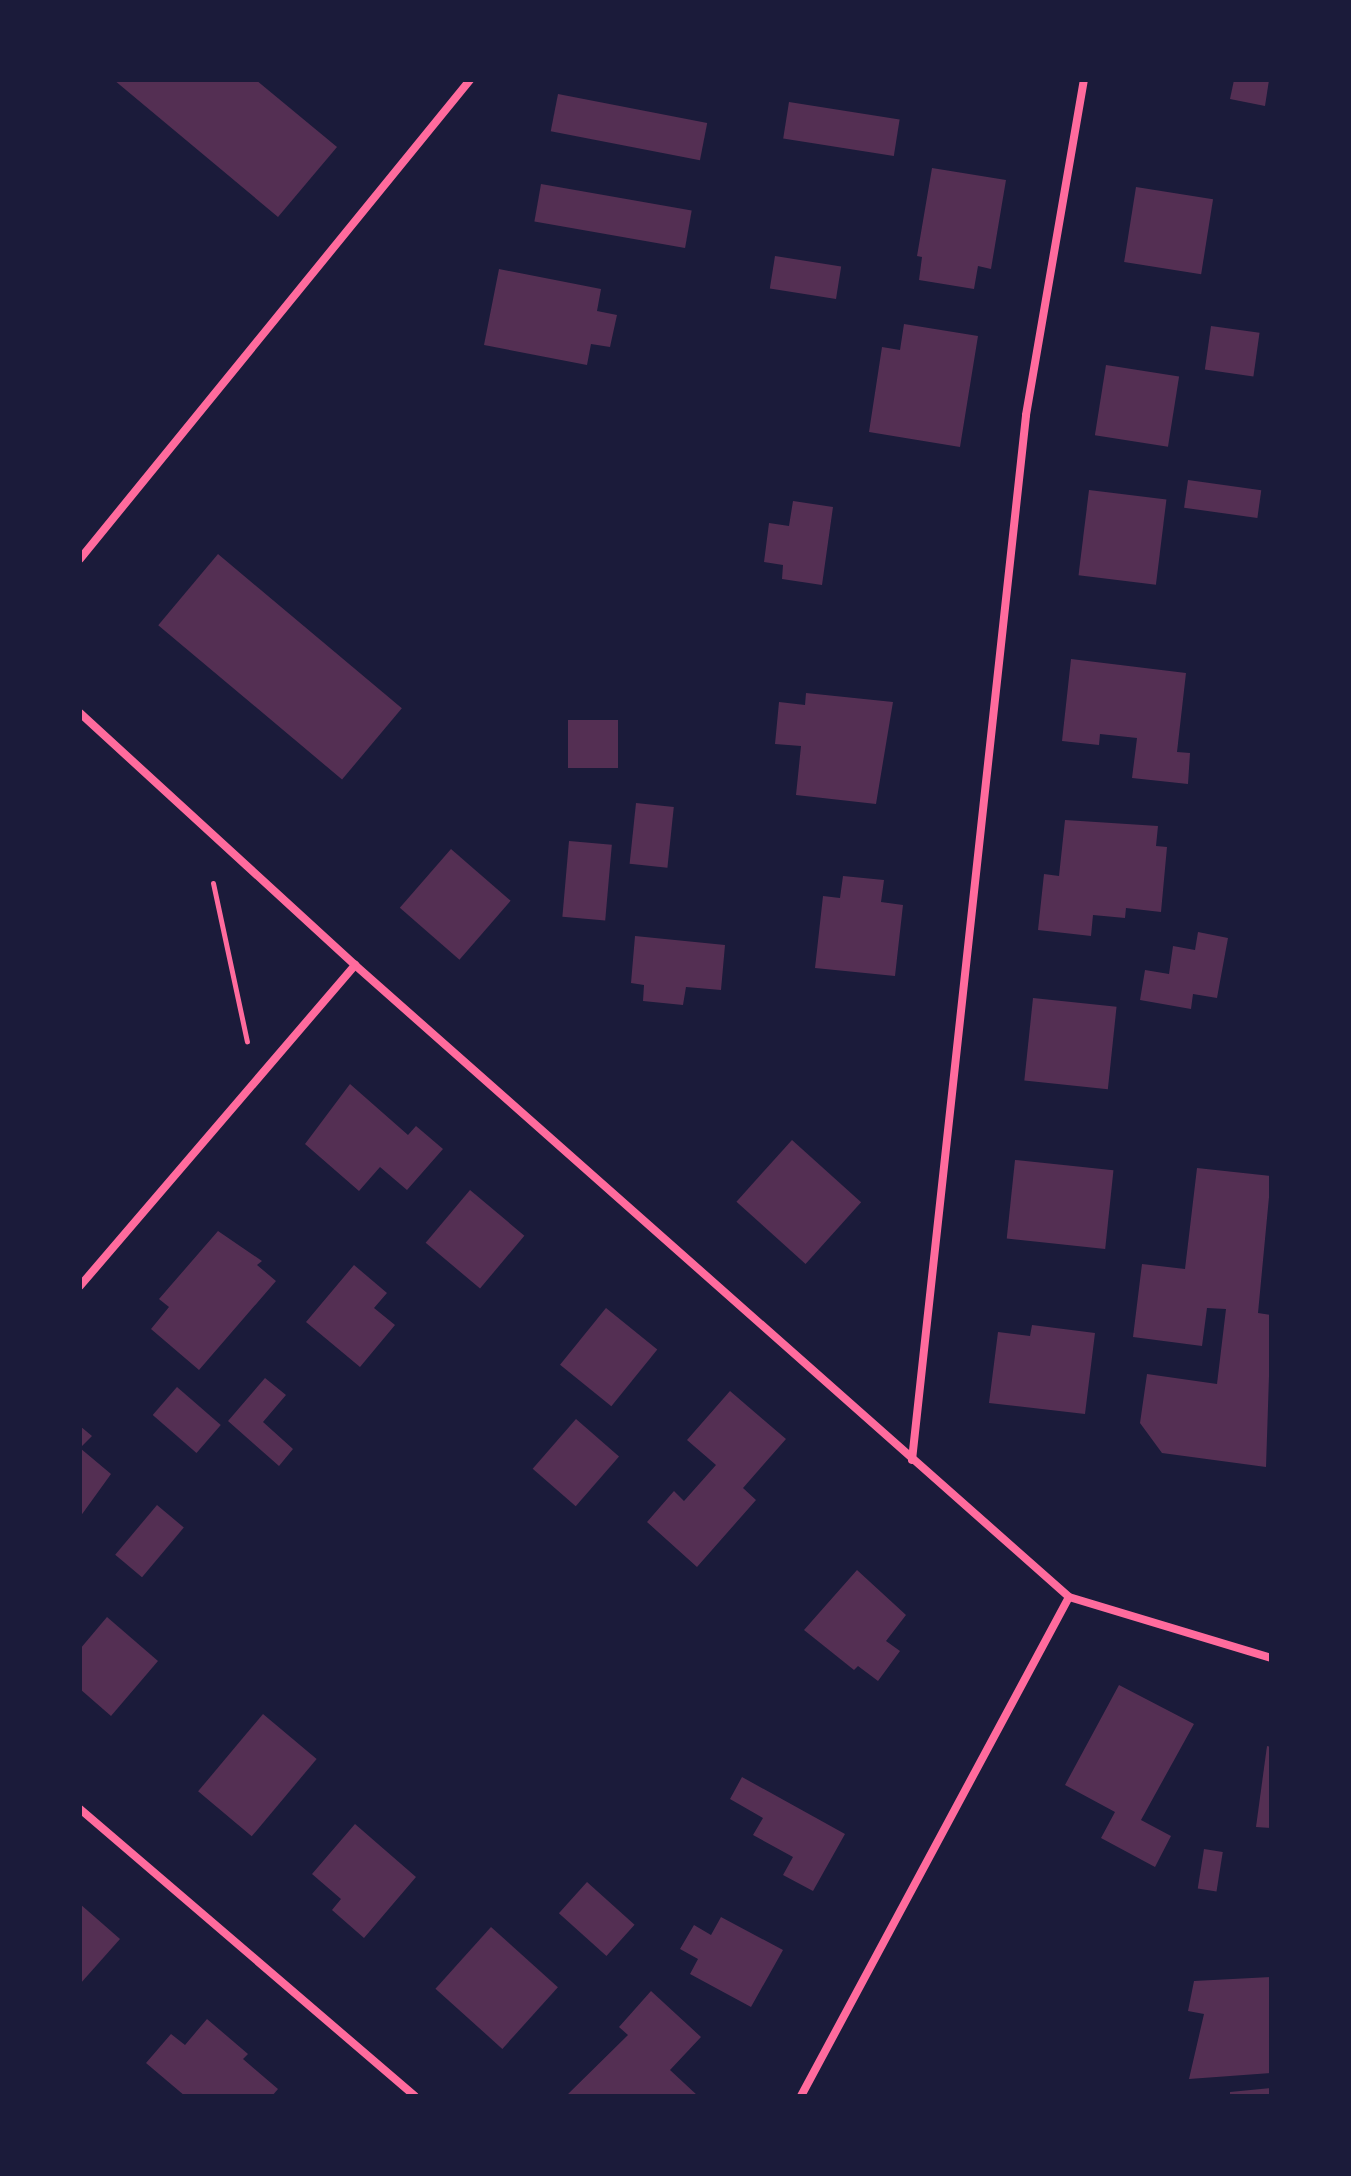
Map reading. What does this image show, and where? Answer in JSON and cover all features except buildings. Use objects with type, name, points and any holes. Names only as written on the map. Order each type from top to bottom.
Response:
[{"type":"street","points":[[80,559],[470,80]]},
{"type":"street","points":[[912,1460],[1026,415],[1084,80]]},
{"type":"street","points":[[80,713],[355,965],[1069,1597],[1271,1658]]},
{"type":"street","points":[[80,1286],[355,965]]},
{"type":"street","points":[[801,2096],[1069,1597]]},
{"type":"street","points":[[80,1809],[415,2096]]},
{"type":"path","points":[[213,883],[247,1036],[247,1094]]}]
